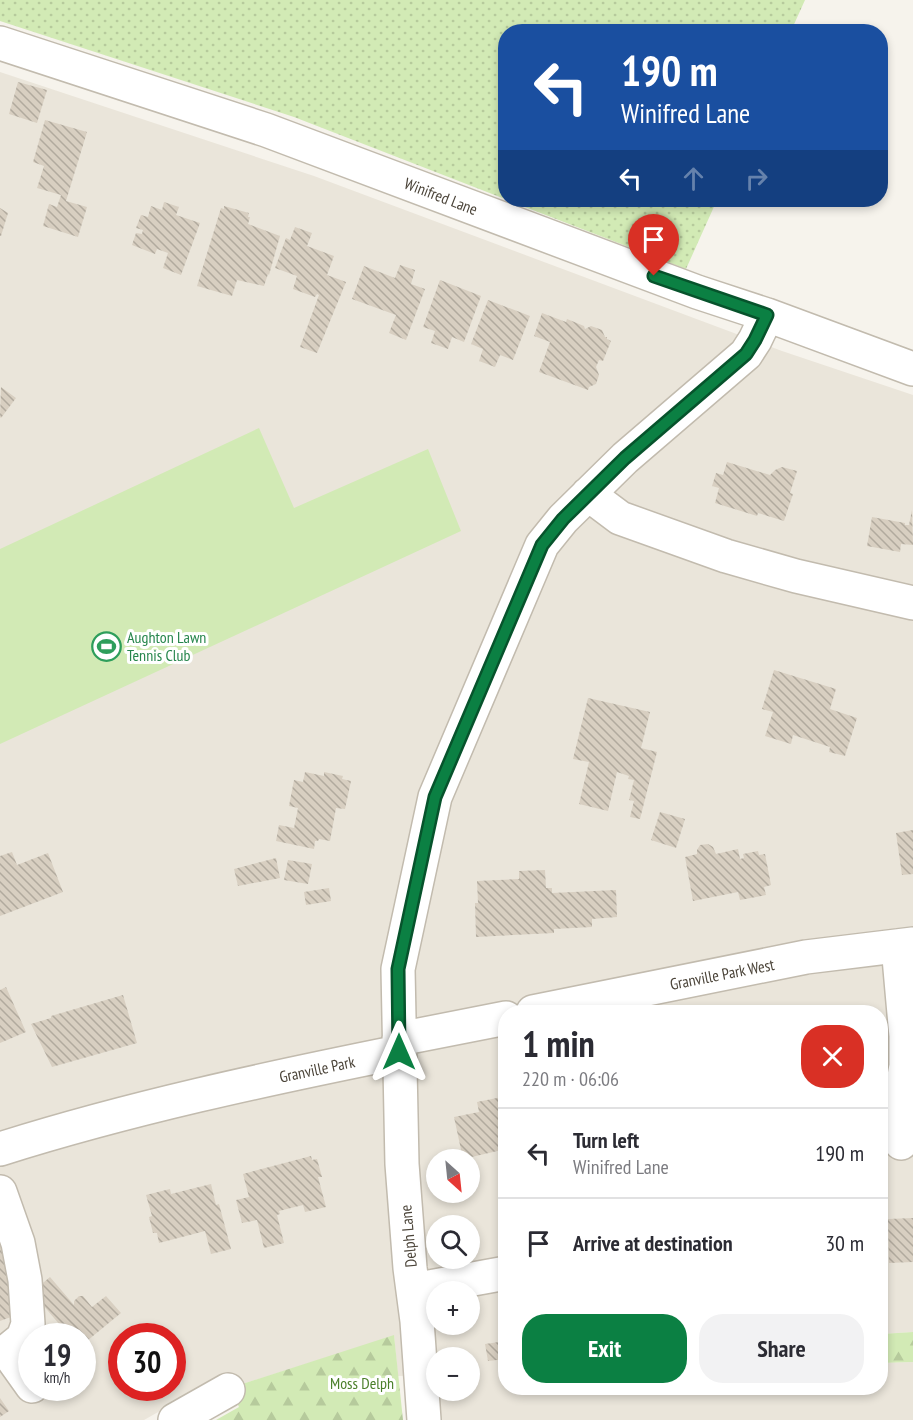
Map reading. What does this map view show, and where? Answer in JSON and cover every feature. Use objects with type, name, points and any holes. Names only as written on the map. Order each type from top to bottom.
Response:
[{"type":"street","name":"Winifred Lane","points":[[0,44],[266,130],[686,288],[913,369]]},
{"type":"street","points":[[498,1020],[399,1046],[398,969],[435,797],[542,545],[563,519],[625,458],[740,360],[755,340],[767,315]]},
{"type":"street","points":[[588,494],[620,518],[726,556],[796,576],[913,603]]},
{"type":"street","points":[[902,1143],[899,1103],[906,1066],[906,945]]},
{"type":"street","name":"Granville Park West","points":[[568,1005],[806,957],[906,945]]},
{"type":"street","name":"Granville Park","points":[[0,1149],[62,1130],[399,1046]]},
{"type":"street","name":"Delph Lane","points":[[399,1046],[402,1164],[424,1420]]},
{"type":"street","points":[[0,1192],[18,1243],[25,1280],[28,1323]]},
{"type":"street","points":[[413,1290],[498,1274]]},
{"type":"street","points":[[18,1342],[7,1351],[18,1367]]},
{"type":"street","points":[[175,1420],[228,1390]]},
{"type":"shaded area","points":[[0,72],[314,176],[782,351],[913,395],[913,1332],[888,1334],[888,1005],[498,1005],[498,1395],[888,1395],[888,1363],[913,1362],[913,1420],[439,1420],[436,1401],[480,1401],[480,1347],[426,1347],[426,1375],[398,1376],[394,1336],[230,1388],[222,1376],[186,1396],[186,1323],[108,1323],[108,1401],[178,1401],[144,1420],[0,1420]]},
{"type":"green space","points":[[0,0],[805,0],[794,24],[498,24],[498,196],[294,117],[0,21]]},
{"type":"green space","points":[[525,207],[714,207],[686,269]]},
{"type":"green space","name":"Aughton Lawn Tennis Club","points":[[259,428],[294,508],[428,449],[461,531],[0,744],[0,549]]},
{"type":"green space","points":[[913,1332],[913,1362],[888,1363],[888,1334]]},
{"type":"green space","name":"Moss Delph","points":[[394,1335],[403,1420],[216,1420],[239,1407],[230,1388]]},
{"type":"building","points":[[18,82],[47,90],[37,123],[9,114]]},
{"type":"building","points":[[45,120],[87,132],[66,201],[87,207],[78,237],[43,226],[49,204],[57,207],[61,195],[37,188],[44,166],[33,162]]},
{"type":"building","points":[[164,202],[179,207],[176,215],[200,223],[181,275],[163,268],[168,253],[157,249],[155,254],[132,245],[136,233],[142,234],[143,230],[136,228],[141,215],[148,217],[151,206],[162,210]]},
{"type":"building","points":[[224,206],[249,213],[248,224],[280,236],[264,286],[237,280],[232,296],[197,286],[221,208],[224,209]]},
{"type":"building","points":[[0,208],[8,213],[1,236],[0,236]]},
{"type":"building","points":[[295,227],[312,233],[307,246],[334,256],[327,275],[346,282],[317,353],[300,347],[319,295],[315,297],[293,289],[297,276],[275,268],[286,238],[290,240]]},
{"type":"building","points":[[400,265],[415,270],[411,284],[425,289],[406,340],[389,333],[396,315],[352,299],[364,266],[395,278]]},
{"type":"building","points":[[440,280],[481,296],[464,342],[452,337],[448,349],[431,343],[435,331],[423,327]]},
{"type":"building","points":[[488,300],[530,316],[513,360],[500,355],[495,367],[479,361],[483,349],[471,344]]},
{"type":"building","points":[[542,313],[566,322],[567,319],[584,326],[585,329],[591,326],[602,330],[605,337],[611,341],[603,361],[599,360],[596,367],[599,375],[596,384],[588,390],[539,372],[550,342],[534,336]]},
{"type":"building","points":[[1,387],[16,398],[1,418],[0,417]]},
{"type":"building","points":[[727,462],[770,475],[782,467],[797,471],[790,493],[793,494],[784,521],[758,513],[757,516],[715,503],[719,488],[712,486],[716,473],[723,475]]},
{"type":"building","points":[[912,510],[913,545],[901,544],[900,552],[867,546],[872,517],[909,525]]},
{"type":"building","points":[[774,670],[836,689],[830,709],[857,718],[845,756],[829,752],[830,747],[793,735],[791,744],[765,736],[773,712],[762,709]]},
{"type":"building","points":[[588,698],[650,712],[641,748],[657,752],[640,819],[630,817],[634,801],[629,800],[634,780],[617,772],[608,811],[579,804],[589,762],[573,759]]},
{"type":"building","points":[[305,772],[324,776],[324,772],[343,776],[342,779],[351,781],[345,809],[336,808],[330,841],[319,839],[315,841],[314,849],[276,841],[279,825],[294,828],[298,808],[289,806],[294,780],[303,782]]},
{"type":"building","points":[[660,812],[685,819],[676,848],[651,840]]},
{"type":"building","points":[[913,830],[913,874],[902,875],[896,833]]},
{"type":"building","points":[[708,844],[713,847],[716,854],[738,849],[740,859],[744,858],[743,854],[758,851],[759,855],[765,854],[771,885],[764,887],[766,895],[740,900],[738,892],[693,901],[685,857],[697,854],[700,845]]},
{"type":"building","points":[[12,852],[17,865],[48,853],[63,892],[0,916],[0,856]]},
{"type":"building","points":[[276,858],[280,878],[238,886],[234,869]]},
{"type":"building","points":[[288,860],[312,864],[308,884],[284,880]]},
{"type":"building","points":[[545,870],[546,888],[552,888],[552,893],[616,890],[617,917],[592,919],[592,927],[554,929],[554,933],[476,937],[477,881],[519,879],[519,871]]},
{"type":"building","points":[[329,888],[331,901],[306,905],[304,892]]},
{"type":"building","points":[[6,987],[26,1032],[0,1043],[0,990]]},
{"type":"building","points":[[123,995],[137,1043],[52,1067],[31,1024]]},
{"type":"building","points":[[498,1098],[498,1151],[480,1155],[480,1149],[461,1149],[454,1117],[479,1112],[477,1102]]},
{"type":"building","points":[[311,1156],[312,1160],[317,1159],[322,1177],[318,1177],[326,1207],[305,1212],[303,1205],[279,1211],[280,1214],[277,1215],[284,1243],[264,1248],[257,1220],[242,1223],[236,1200],[249,1197],[243,1174]]},
{"type":"building","points":[[211,1184],[231,1249],[211,1254],[205,1231],[159,1243],[157,1233],[153,1233],[149,1217],[152,1216],[146,1195],[170,1189],[171,1194]]},
{"type":"building","points":[[913,1218],[913,1262],[889,1263],[888,1219]]},
{"type":"building","points":[[0,1230],[17,1275],[8,1279],[19,1314],[0,1321]]},
{"type":"building","points":[[50,1277],[74,1305],[74,1301],[79,1296],[83,1296],[92,1307],[106,1296],[121,1313],[96,1334],[96,1323],[58,1323],[32,1292]]},
{"type":"building","points":[[498,1342],[498,1360],[488,1361],[485,1344]]},
{"type":"building","points":[[0,1398],[9,1411],[0,1417]]},
{"type":"place","name":"Aughton Lawn Tennis Club","points":[[106,646]]},
{"type":"route","points":[[399,1052],[398,969],[435,797],[528,573],[542,545],[563,519],[625,458],[746,354],[767,315],[654,276]]}]
